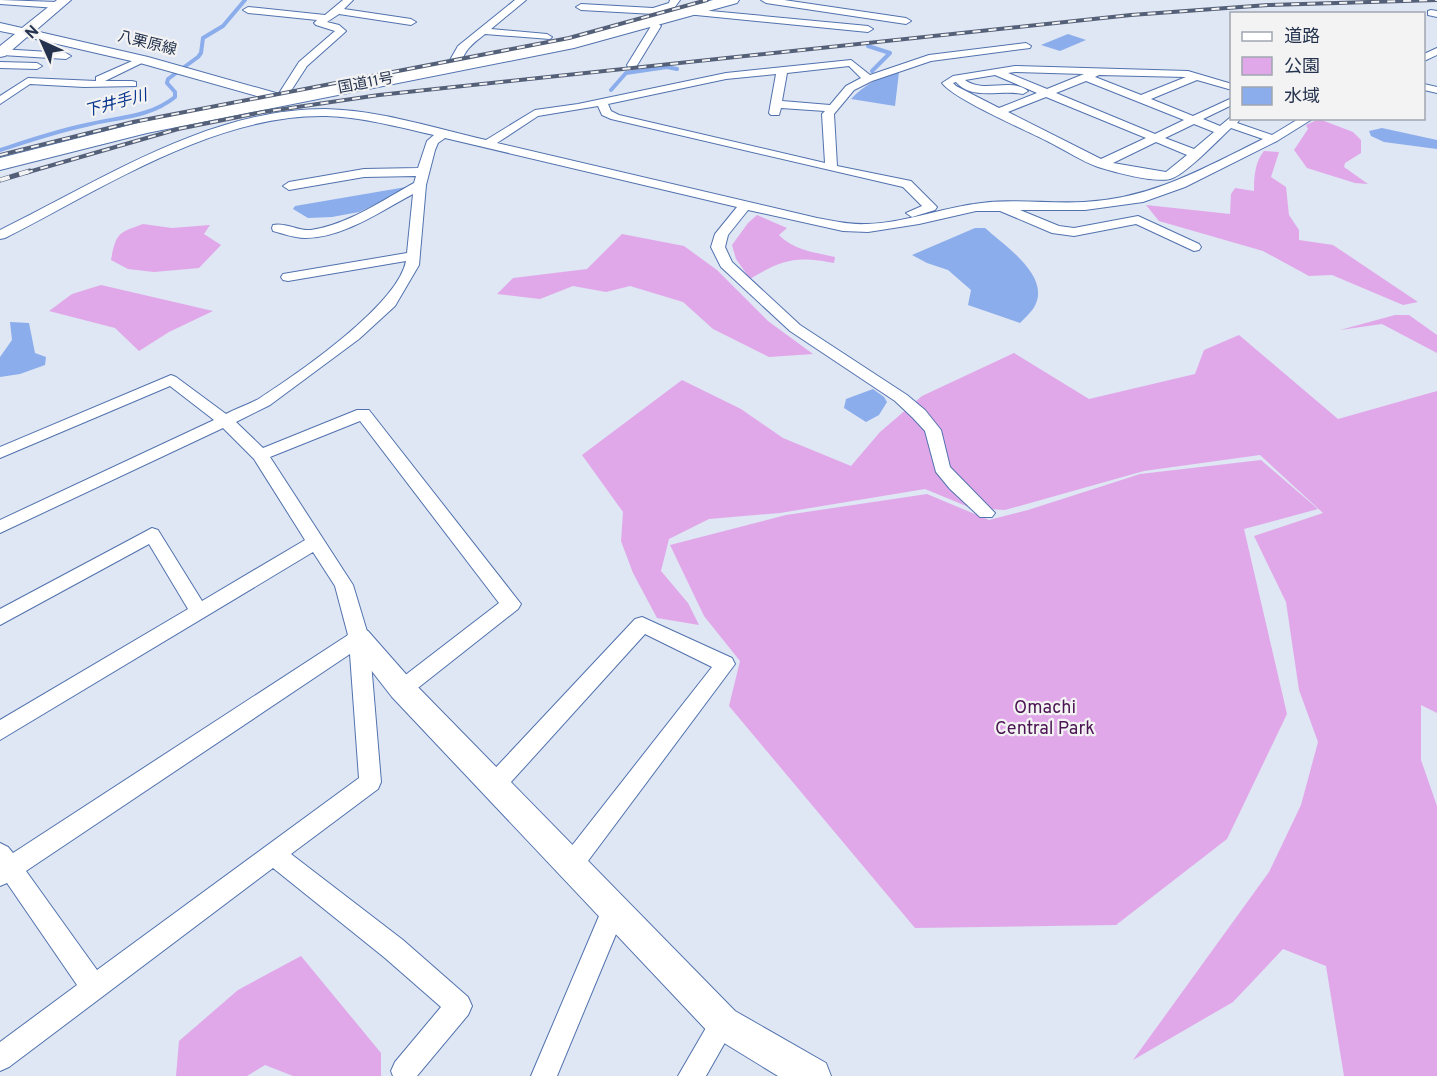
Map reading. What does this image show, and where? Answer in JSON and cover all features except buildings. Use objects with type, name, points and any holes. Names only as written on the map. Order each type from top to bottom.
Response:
[{"type":"highway","name":"国道11号","points":[[0,164],[136,129],[574,43],[653,23],[682,6],[731,0]]},
{"type":"street","points":[[2,0],[61,3]]},
{"type":"street","points":[[283,99],[303,64],[341,31],[336,27],[319,23],[348,0]]},
{"type":"street","points":[[456,66],[455,60],[462,48],[521,0]]},
{"type":"street","points":[[766,0],[906,21]]},
{"type":"street","points":[[1,57],[61,3]]},
{"type":"street","points":[[581,7],[654,11],[672,5],[868,28]]},
{"type":"street","points":[[248,10],[326,18]]},
{"type":"street","points":[[337,11],[411,22]]},
{"type":"street","points":[[632,65],[656,26],[653,23]]},
{"type":"street","name":"八栗原線","points":[[0,27],[143,60],[283,99]]},
{"type":"street","points":[[484,31],[546,37]]},
{"type":"street","points":[[831,168],[828,114],[850,88],[929,58],[1026,46]]},
{"type":"street","points":[[1,57],[66,56]]},
{"type":"street","points":[[1,57],[61,67]]},
{"type":"street","points":[[100,79],[143,60]]},
{"type":"street","points":[[1130,62],[1168,62],[1230,78]]},
{"type":"street","points":[[488,144],[535,113],[602,102],[635,93],[726,76],[851,63],[868,80]]},
{"type":"street","points":[[782,69],[776,109],[832,108]]},
{"type":"street","points":[[1230,86],[1188,74],[1015,69],[948,81],[948,86],[1101,164],[1164,176],[1174,173],[1230,125]]},
{"type":"street","points":[[998,112],[1101,71]]},
{"type":"street","points":[[996,72],[1197,155]]},
{"type":"street","points":[[1141,99],[1197,76]]},
{"type":"street","points":[[1086,77],[1193,120],[1230,125],[1273,139]]},
{"type":"street","points":[[959,78],[964,86],[978,90],[1005,87],[1020,89],[1026,94],[1026,100]]},
{"type":"street","points":[[0,102],[28,81],[132,84]]},
{"type":"street","points":[[313,94],[333,111]]},
{"type":"street","points":[[602,102],[606,113],[615,117],[907,184],[931,207],[898,218],[895,225]]},
{"type":"street","points":[[1101,164],[1230,102]]},
{"type":"street","points":[[0,235],[148,160],[208,134],[275,118],[333,111],[376,118],[843,227],[868,228],[895,225],[955,210],[998,206],[1085,206],[1139,199],[1181,184],[1273,139],[1306,120]]},
{"type":"street","points":[[0,527],[264,402],[354,336],[390,303],[412,265],[422,179],[433,141],[442,134]]},
{"type":"street","points":[[289,186],[364,172],[422,179]]},
{"type":"street","points":[[278,228],[307,234],[320,232],[382,206],[422,179]]},
{"type":"street","points":[[746,204],[722,234],[718,247],[726,264],[795,328],[901,398],[919,414],[933,430],[942,468],[956,485],[986,513]]},
{"type":"street","points":[[998,206],[1033,221],[1074,232],[1138,220],[1194,247]]},
{"type":"street","points":[[288,277],[413,256]]},
{"type":"street","points":[[0,453],[171,380],[226,421],[260,455],[344,585],[359,638],[370,782],[0,1059]]},
{"type":"street","points":[[260,455],[363,414],[511,604],[402,689]]},
{"type":"street","points":[[0,618],[152,534],[198,610]]},
{"type":"street","points":[[0,731],[198,610],[317,541]]},
{"type":"street","points":[[494,785],[642,624],[725,664],[571,866]]},
{"type":"street","points":[[359,638],[402,689],[723,1023],[813,1076]]},
{"type":"street","points":[[94,987],[3,866],[359,638]]},
{"type":"street","points":[[273,854],[394,949],[459,1006],[404,1071]]},
{"type":"street","points":[[544,1076],[614,910]]},
{"type":"street","points":[[691,1076],[723,1023]]},
{"type":"green space","points":[[1322,120],[1353,132],[1361,140],[1361,153],[1345,163],[1344,167],[1368,184],[1355,183],[1307,168],[1294,150],[1308,129],[1306,125]]},
{"type":"green space","points":[[1264,151],[1279,152],[1271,177],[1286,187],[1289,215],[1299,230],[1299,240],[1333,245],[1418,302],[1403,305],[1332,275],[1309,276],[1263,251],[1159,221],[1146,205],[1230,214],[1231,194],[1235,188],[1254,191],[1256,169]]},
{"type":"green space","points":[[757,215],[787,228],[779,235],[785,240],[805,250],[835,257],[834,263],[809,260],[790,261],[772,267],[750,279],[736,259],[732,245]]},
{"type":"green space","points":[[143,224],[172,228],[210,225],[204,234],[221,245],[199,268],[154,272],[128,269],[111,260],[120,235]]},
{"type":"green space","points":[[622,234],[684,246],[717,270],[768,321],[813,354],[769,357],[713,329],[683,302],[630,286],[606,292],[573,286],[540,299],[497,294],[513,278],[587,269]]},
{"type":"green space","points":[[101,285],[213,311],[169,332],[139,351],[115,328],[49,311],[72,294]]},
{"type":"green space","points":[[1395,315],[1409,315],[1437,335],[1437,353],[1382,324],[1340,330]]},
{"type":"green space","points":[[1239,335],[1338,419],[1437,391],[1437,713],[1421,705],[1421,760],[1437,806],[1437,1076],[1344,1076],[1326,966],[1283,949],[1233,1002],[1133,1060],[1269,872],[1301,805],[1318,742],[1299,690],[1286,602],[1254,536],[1323,513],[1260,455],[1144,471],[1005,510],[971,508],[925,489],[780,513],[709,519],[669,539],[661,571],[688,603],[699,625],[657,618],[633,573],[621,541],[623,512],[582,455],[682,380],[741,409],[783,438],[851,466],[880,432],[922,396],[1014,353],[1089,399],[1195,374],[1204,350]]},
{"type":"green space","name":"Omachi Central Park","points":[[1261,460],[1318,509],[1244,529],[1287,714],[1227,839],[1116,925],[915,928],[729,706],[740,661],[704,616],[670,545],[786,515],[927,494],[989,520],[1140,474]]},
{"type":"green space","points":[[301,956],[381,1053],[381,1076],[293,1076],[265,1065],[247,1076],[176,1076],[179,1041],[238,990]]},
{"type":"water","points":[[1068,34],[1086,40],[1060,51],[1041,45]]},
{"type":"water","points":[[899,72],[895,106],[851,99],[873,82]]},
{"type":"water","points":[[1382,128],[1437,140],[1437,149],[1384,142],[1371,136],[1369,131]]},
{"type":"water","points":[[409,188],[359,212],[332,217],[308,218],[293,209],[295,206]]},
{"type":"water","points":[[975,228],[985,228],[1015,253],[1032,274],[1037,286],[1038,297],[1033,309],[1020,323],[968,305],[971,290],[948,270],[912,255]]},
{"type":"water","points":[[10,322],[29,323],[35,353],[46,357],[45,365],[20,374],[0,377],[0,357],[12,340]]},
{"type":"water","points":[[873,389],[887,402],[879,415],[866,422],[844,408],[846,399]]},
{"type":"waterway","name":"下井手川","points":[[0,150],[64,130],[144,113],[165,104],[175,97],[175,92],[167,83],[168,79],[198,57],[201,53],[203,38],[223,26],[245,0]]},
{"type":"waterway","points":[[868,46],[890,53],[872,71]]},
{"type":"waterway","points":[[611,90],[626,73],[667,67],[677,69]]},
{"type":"railway","points":[[0,155],[133,122],[569,38],[707,0]]},
{"type":"railway","points":[[25,173],[178,129],[263,112],[379,95],[1131,15],[1268,5],[1437,0]]},
{"type":"railway","points":[[0,180],[30,171]]}]
